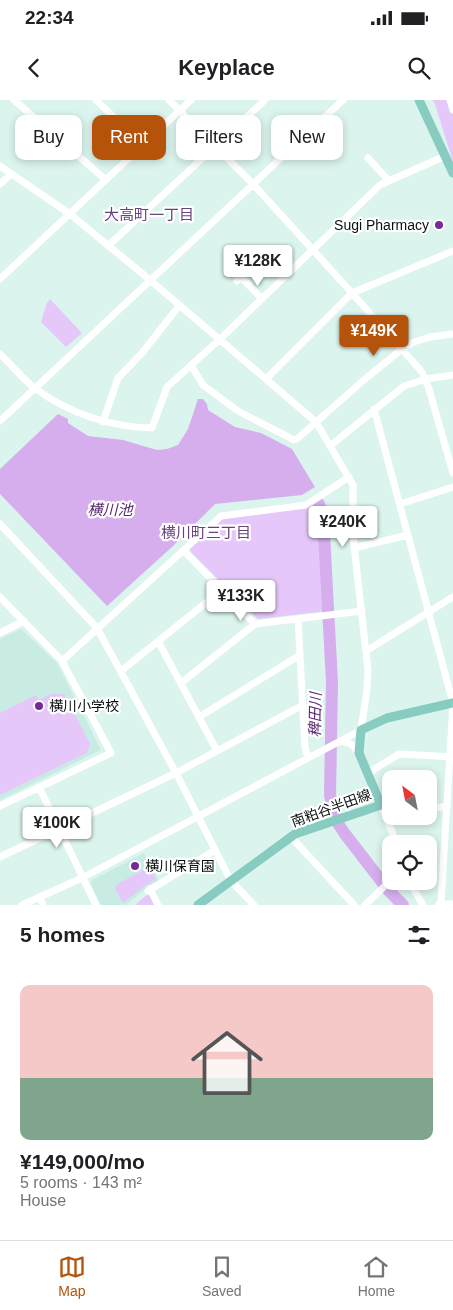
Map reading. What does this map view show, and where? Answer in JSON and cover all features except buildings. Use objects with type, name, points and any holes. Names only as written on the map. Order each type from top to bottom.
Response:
[{"type":"main road","points":[[419,100],[453,173]]},
{"type":"main road","points":[[359,753],[361,730],[387,718],[453,703]]},
{"type":"main road","name":"南粕谷半田線","points":[[198,905],[291,837],[381,805],[359,753]]},
{"type":"street","points":[[14,100],[106,180]]},
{"type":"street","points":[[96,100],[112,115]]},
{"type":"street","points":[[169,100],[184,115]]},
{"type":"street","points":[[166,124],[191,100]]},
{"type":"street","points":[[249,115],[265,100]]},
{"type":"street","points":[[0,421],[254,185],[333,104],[343,100]]},
{"type":"street","points":[[450,100],[453,110]]},
{"type":"street","points":[[0,354],[35,389],[75,412],[103,422],[137,428],[152,428],[167,387],[219,340],[380,185],[445,156]]},
{"type":"street","points":[[369,157],[389,181]]},
{"type":"street","points":[[0,279],[127,160]]},
{"type":"street","points":[[108,246],[201,160]]},
{"type":"street","points":[[230,160],[352,293],[426,379],[453,473]]},
{"type":"street","points":[[0,166],[70,214],[316,422],[353,485],[354,548],[366,651],[367,690],[361,730],[82,878],[22,905]]},
{"type":"street","points":[[0,184],[11,174]]},
{"type":"street","points":[[266,379],[352,293],[453,251]]},
{"type":"street","points":[[248,271],[239,279],[262,299]]},
{"type":"street","points":[[103,422],[118,378],[142,353],[180,306]]},
{"type":"street","points":[[191,365],[203,385],[238,411],[294,440],[402,349],[414,342],[430,337],[453,334]]},
{"type":"street","points":[[330,446],[404,386],[426,379],[453,375]]},
{"type":"street","points":[[374,410],[453,703],[452,757],[447,806],[449,834],[439,904],[453,904]]},
{"type":"street","points":[[62,662],[221,516],[306,505],[349,477]]},
{"type":"street","points":[[400,504],[453,487]]},
{"type":"street","points":[[0,524],[97,628],[176,773],[231,881],[254,905]]},
{"type":"street","points":[[354,548],[408,535]]},
{"type":"street","points":[[184,551],[255,624]]},
{"type":"street","points":[[121,671],[222,590]]},
{"type":"street","points":[[0,597],[62,662],[111,753],[0,806]]},
{"type":"street","points":[[366,651],[453,597]]},
{"type":"street","points":[[181,682],[255,624],[362,611]]},
{"type":"street","points":[[298,619],[308,758]]},
{"type":"street","points":[[0,633],[24,621]]},
{"type":"street","points":[[158,641],[217,751]]},
{"type":"street","points":[[199,717],[300,655]]},
{"type":"street","points":[[0,858],[176,773],[303,705]]},
{"type":"street","points":[[338,742],[352,744],[359,753]]},
{"type":"street","points":[[368,772],[399,754],[452,757]]},
{"type":"street","points":[[39,787],[96,905]]},
{"type":"street","points":[[381,805],[393,835]]},
{"type":"street","points":[[438,808],[447,806]]},
{"type":"street","points":[[291,837],[354,905]]},
{"type":"street","points":[[158,905],[149,890],[215,850]]},
{"type":"street","points":[[365,905],[382,889]]},
{"type":"street","points":[[414,890],[423,905]]},
{"type":"street","points":[[40,897],[43,905]]},
{"type":"shaded area","points":[[433,100],[453,100],[453,162],[435,104]]},
{"type":"shaded area","points":[[50,299],[81,332],[66,347],[41,322]]},
{"type":"shaded area","points":[[316,502],[322,529],[327,611],[258,619],[191,552],[190,548],[224,518]]},
{"type":"shaded area","name":"横川小学校","points":[[21,629],[57,663],[101,750],[0,800],[0,639]]},
{"type":"shaded area","points":[[52,694],[64,694],[90,744],[87,753],[0,795],[0,713],[36,695],[39,700]]},
{"type":"shaded area","name":"横川保育園","points":[[144,853],[159,880],[126,905],[101,905],[91,884],[92,880]]},
{"type":"shaded area","points":[[149,867],[156,879],[123,903],[115,888],[116,885]]},
{"type":"shaded area","points":[[149,893],[155,905],[135,905]]},
{"type":"water","name":"横川池","points":[[198,399],[203,399],[207,404],[208,410],[235,427],[261,433],[292,449],[315,487],[302,495],[215,504],[173,546],[107,606],[0,494],[0,469],[58,414],[68,419],[68,423],[88,436],[123,440],[157,450],[167,449],[178,445],[188,429]]},
{"type":"waterway","name":"稗田川","points":[[319,504],[323,515],[332,682],[330,796],[339,825],[345,834],[389,891],[403,905]]},
{"type":"place","name":"Sugi Pharmacy","points":[[439,225]]},
{"type":"place","name":"横川小学校","points":[[39,706]]},
{"type":"place","name":"横川保育園","points":[[135,866]]},
{"type":"district","name":"大高町一丁目","points":[[149,214]]},
{"type":"district","name":"横川町三丁目","points":[[206,532]]}]
